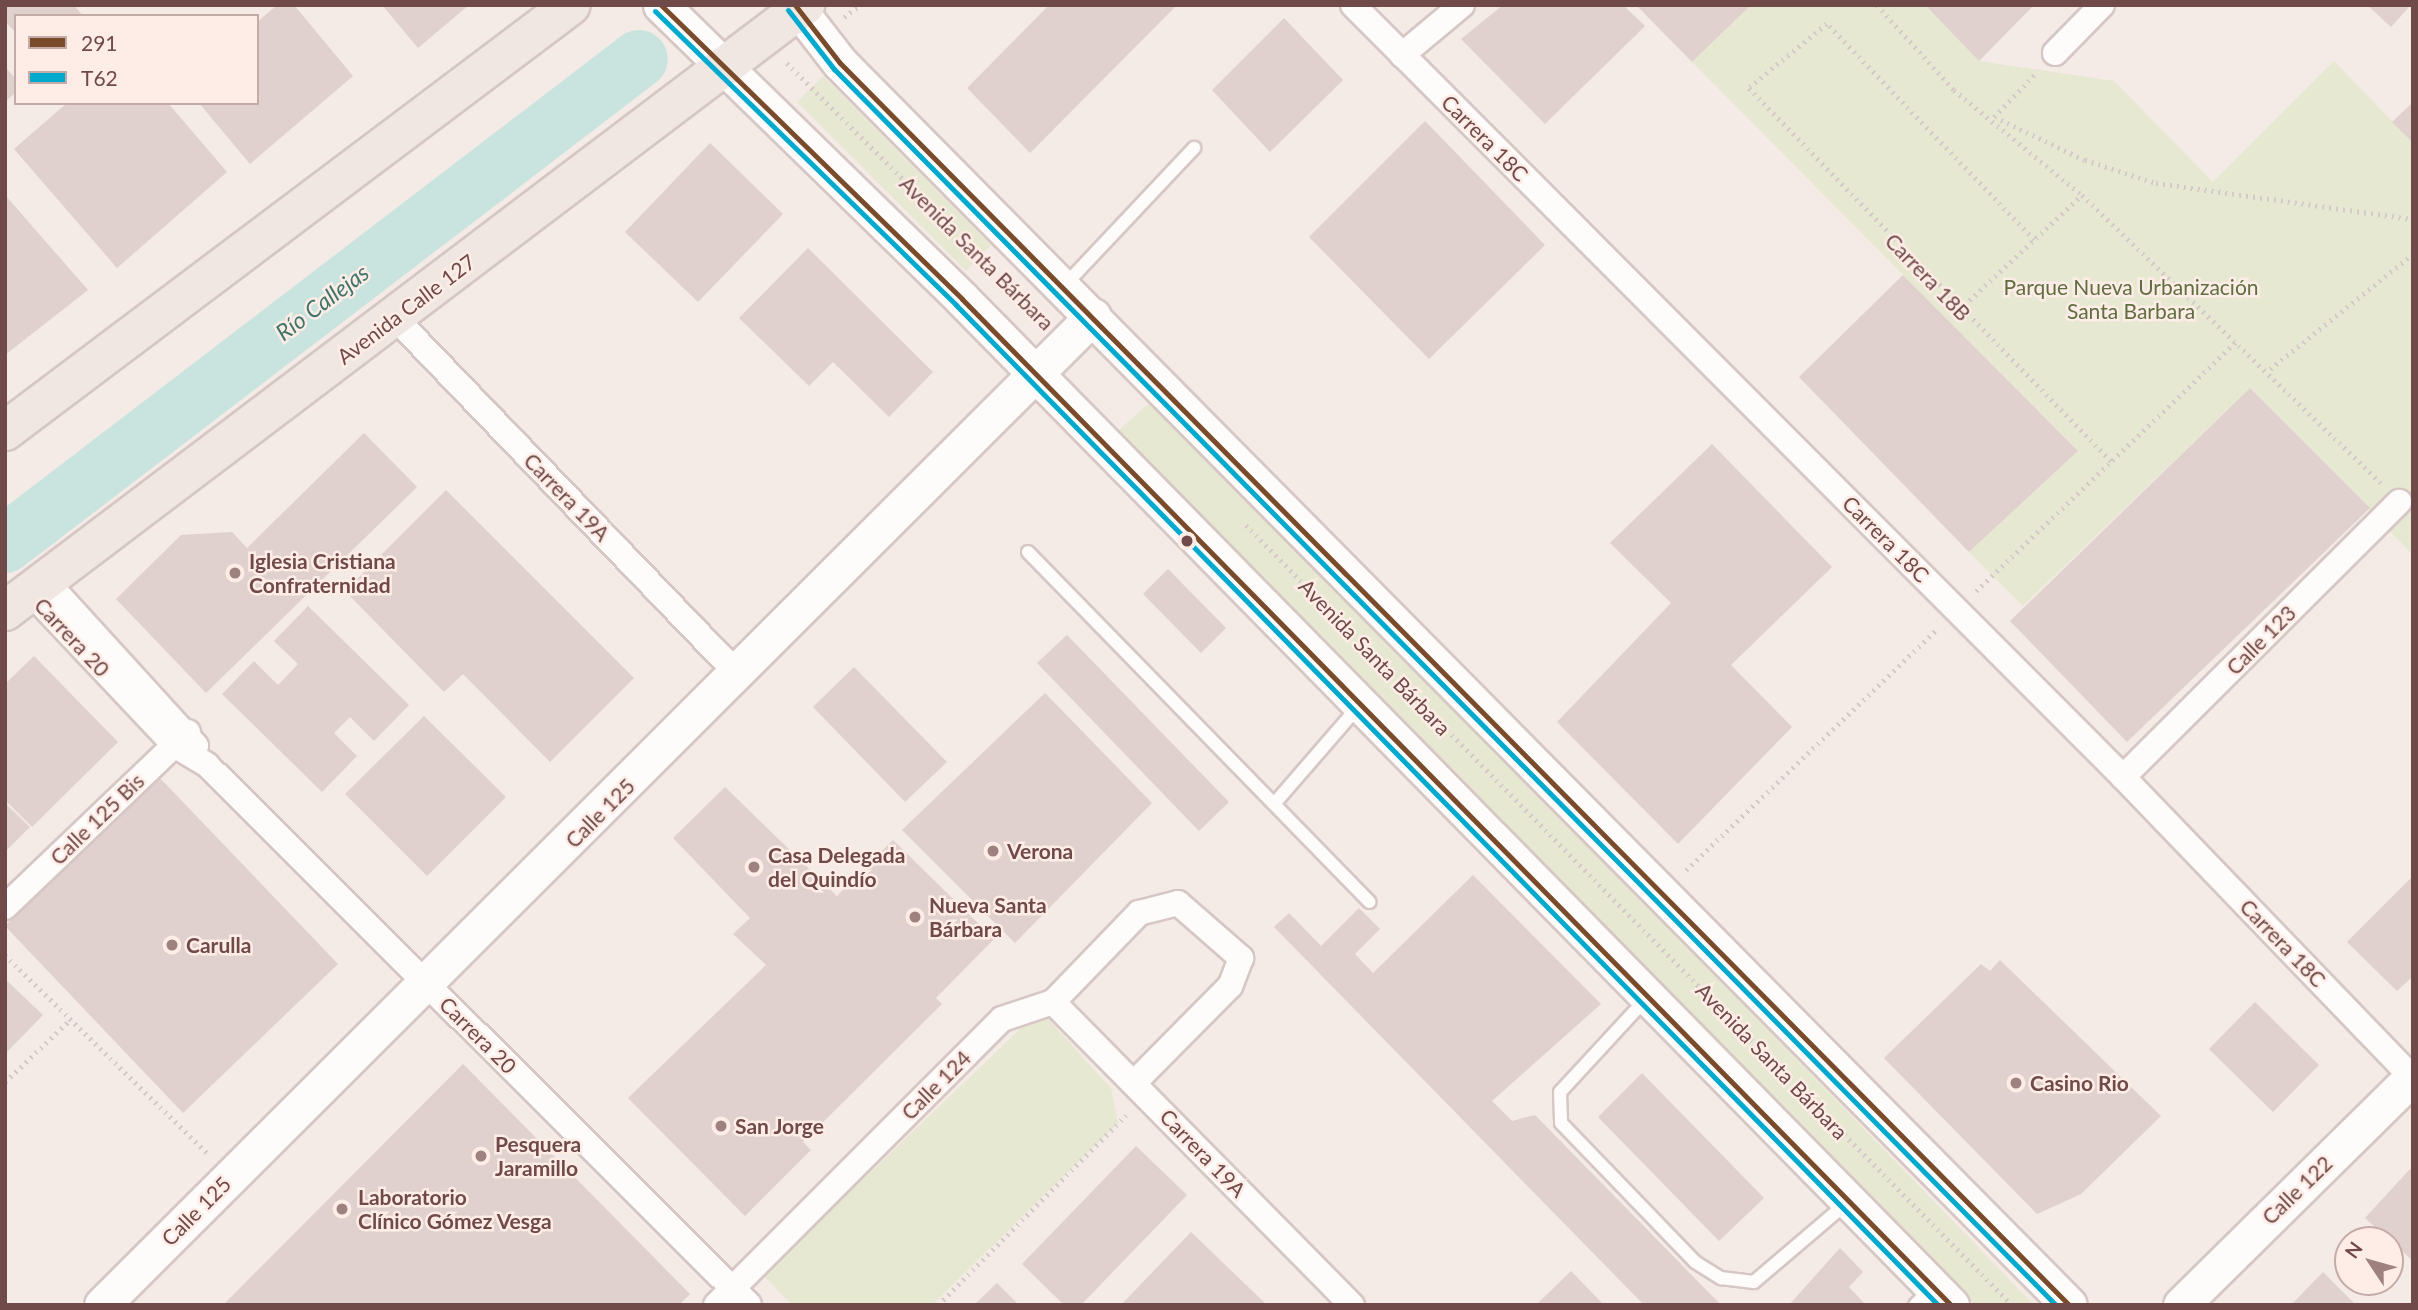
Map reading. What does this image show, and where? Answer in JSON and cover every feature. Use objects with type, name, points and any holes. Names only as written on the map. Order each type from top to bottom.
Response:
[{"type":"main road","points":[[5,432],[571,5]]},
{"type":"main road","points":[[661,5],[726,65],[1035,374],[1849,1201],[1933,1299]]},
{"type":"main road","points":[[799,7],[840,63],[2069,1305]]},
{"type":"main road","name":"Avenida Calle 127","points":[[27,595],[395,318],[799,7]]},
{"type":"main road","name":"Calle 125","points":[[102,1305],[739,676],[1093,316]]},
{"type":"main road","name":"Calle 122","points":[[2181,1305],[2412,1077]]},
{"type":"street","name":"Carrera 18C","points":[[1353,5],[2123,777],[2412,1077]]},
{"type":"street","points":[[1402,55],[1462,5]]},
{"type":"street","points":[[2055,53],[2102,5]]},
{"type":"street","name":"Carrera 19A","points":[[395,318],[739,676]]},
{"type":"street","name":"Calle 123","points":[[2123,777],[2399,502]]},
{"type":"street","name":"Carrera 20","points":[[27,595],[181,738],[428,986],[733,1299]]},
{"type":"street","name":"Calle 125 Bis","points":[[5,906],[181,738]]},
{"type":"street","name":"Calle 124","points":[[733,1299],[1002,1019],[1053,1002],[1139,913],[1178,903],[1241,958],[1230,986],[1140,1089]]},
{"type":"street","name":"Carrera 19A","points":[[1053,1002],[1352,1305]]},
{"type":"lane","points":[[1064,287],[1195,148]]},
{"type":"lane","points":[[1028,552],[1370,902]]},
{"type":"lane","points":[[1274,804],[1360,704]]},
{"type":"lane","points":[[1648,997],[1560,1092],[1558,1106],[1561,1123],[1695,1262],[1721,1278],[1754,1282],[1849,1201]]},
{"type":"path","points":[[850,13],[860,5]]},
{"type":"path","points":[[1877,5],[1954,90],[1994,117],[2270,369],[2399,502]]},
{"type":"path","name":"Carrera 18B","points":[[2034,240],[1827,24],[1749,88],[1959,310],[2111,461]]},
{"type":"path","name":"Avenida Santa Bárbara","points":[[763,37],[947,223]]},
{"type":"path","points":[[1994,117],[2055,53]]},
{"type":"path","points":[[1994,117],[2085,160],[2157,183],[2413,219]]},
{"type":"path","points":[[1959,310],[2082,195]]},
{"type":"path","points":[[2270,369],[2413,254]]},
{"type":"path","name":"Avenida Santa Bárbara","points":[[1241,520],[2012,1305]]},
{"type":"path","points":[[5,955],[213,1158]]},
{"type":"path","points":[[5,1082],[71,1019]]},
{"type":"path","points":[[937,1305],[1140,1089]]},
{"type":"green space","name":"Parque Nueva Urbanización Santa Barbara","points":[[1751,5],[1925,5],[1979,61],[2114,81],[2213,182],[2334,61],[2413,143],[2413,555],[2250,388],[2023,606],[1969,552],[2078,451],[1692,62]]},
{"type":"green space","points":[[823,76],[991,245],[966,271],[797,102]]},
{"type":"green space","points":[[1149,403],[1453,703],[2034,1305],[1975,1305],[1118,431]]},
{"type":"green space","points":[[1040,1010],[1111,1088],[1118,1123],[932,1305],[792,1305],[763,1275]]},
{"type":"building","points":[[5,5],[74,5],[81,14],[14,14],[14,31],[5,21]]},
{"type":"building","points":[[277,5],[294,5],[353,76],[250,164],[201,105],[259,105],[259,20]]},
{"type":"building","points":[[382,5],[469,5],[418,48]]},
{"type":"building","points":[[1049,5],[1177,5],[1030,153],[967,88]]},
{"type":"building","points":[[1503,5],[1623,5],[1645,26],[1545,124],[1461,39]]},
{"type":"building","points":[[1636,5],[1751,5],[1692,62]]},
{"type":"building","points":[[1925,5],[2034,5],[1979,61]]},
{"type":"building","points":[[2367,5],[2411,5],[2391,27]]},
{"type":"building","points":[[1284,18],[1343,80],[1270,152],[1212,90]]},
{"type":"building","points":[[5,67],[14,77],[14,94],[5,102]]},
{"type":"building","points":[[2413,102],[2413,143],[2392,122]]},
{"type":"building","points":[[65,105],[170,105],[227,172],[117,268],[14,149]]},
{"type":"building","points":[[1425,121],[1545,245],[1429,359],[1309,237]]},
{"type":"building","points":[[710,143],[783,214],[698,302],[625,232]]},
{"type":"building","points":[[5,195],[88,290],[5,355]]},
{"type":"building","points":[[808,248],[933,372],[889,417],[833,362],[809,386],[739,318]]},
{"type":"building","points":[[1903,275],[2078,451],[1969,552],[1799,377]]},
{"type":"building","points":[[2250,388],[2370,508],[2127,742],[2010,621]]},
{"type":"building","name":"Iglesia Cristiana Confraternidad","points":[[364,433],[417,487],[206,693],[116,599],[181,535],[232,532],[247,548]]},
{"type":"building","points":[[1712,444],[1832,567],[1731,665],[1792,727],[1678,844],[1557,722],[1671,603],[1610,543]]},
{"type":"building","points":[[446,490],[634,678],[550,762],[463,674],[444,692],[345,591]]},
{"type":"building","points":[[1168,569],[1226,628],[1201,653],[1143,594]]},
{"type":"building","points":[[308,606],[409,705],[374,741],[350,717],[334,733],[357,756],[322,792],[222,694],[254,661],[278,685],[298,664],[274,641]]},
{"type":"building","points":[[1067,635],[1229,802],[1199,831],[1037,663]]},
{"type":"building","points":[[34,656],[118,742],[32,827],[5,800],[5,684]]},
{"type":"building","points":[[854,667],[947,762],[905,802],[813,707]]},
{"type":"building","points":[[1045,693],[1152,803],[1015,943],[902,830]]},
{"type":"building","points":[[424,716],[506,797],[427,876],[345,794]]},
{"type":"building","name":"Carulla","points":[[158,776],[338,964],[183,1113],[5,926]]},
{"type":"building","points":[[725,787],[837,896],[893,840],[994,939],[936,998],[942,1004],[803,1142],[811,1150],[745,1216],[628,1098],[766,965],[733,934],[750,918],[673,838]]},
{"type":"building","points":[[5,803],[30,827],[5,852]]},
{"type":"building","points":[[1473,875],[1601,1004],[1492,1101],[1512,1121],[1535,1115],[1721,1305],[1644,1305],[1274,927],[1289,913],[1321,946],[1359,908],[1380,929],[1355,954],[1373,973]]},
{"type":"building","points":[[2413,876],[2413,976],[2397,991],[2347,942]]},
{"type":"building","name":"Casino Rio","points":[[2000,960],[2161,1116],[2081,1194],[2037,1214],[1884,1058],[1981,964],[1990,971]]},
{"type":"building","points":[[5,979],[43,1015],[5,1054]]},
{"type":"building","points":[[2255,1002],[2319,1065],[2273,1112],[2209,1049]]},
{"type":"building","points":[[463,1064],[690,1294],[679,1305],[223,1305]]},
{"type":"building","points":[[1642,1073],[1764,1198],[1719,1241],[1598,1117]]},
{"type":"building","points":[[1136,1146],[1187,1195],[1081,1305],[1064,1305],[1022,1264]]},
{"type":"building","points":[[2410,1169],[2413,1171],[2413,1261],[2404,1253],[2404,1226],[2374,1226],[2365,1218]]},
{"type":"building","points":[[1191,1232],[1267,1305],[1121,1305]]},
{"type":"building","points":[[1840,1248],[1863,1272],[1849,1287],[1866,1305],[1789,1305]]},
{"type":"building","points":[[1571,1271],[1604,1305],[1536,1305]]},
{"type":"building","points":[[2323,1272],[2334,1283],[2334,1296],[2347,1296],[2356,1305],[2291,1305]]},
{"type":"building","points":[[997,1283],[1019,1305],[974,1305]]},
{"type":"waterway","name":"Río Callejas","points":[[5,544],[639,59]]},
{"type":"transit line","name":"291","points":[[661,5],[962,299],[1951,1305]]},
{"type":"transit line","name":"291","points":[[795,5],[840,63],[2069,1305]]},
{"type":"transit line","name":"T62","points":[[788,10],[834,69],[2056,1305]]},
{"type":"transit line","name":"T62","points":[[655,11],[956,305],[1938,1305]]},
{"type":"place","name":"Iglesia Cristiana Confraternidad","points":[[235,573]]},
{"type":"place","name":"Verona","points":[[993,851]]},
{"type":"place","name":"Casa Delegada del Quindío","points":[[754,867]]},
{"type":"place","name":"Nueva Santa Bárbara","points":[[915,917]]},
{"type":"place","name":"Carulla","points":[[172,945]]},
{"type":"place","name":"Casino Rio","points":[[2016,1083]]},
{"type":"place","name":"San Jorge","points":[[721,1126]]},
{"type":"place","name":"Pesquera Jaramillo","points":[[481,1156]]},
{"type":"place","name":"Laboratorio Clínico Gómez Vesga","points":[[342,1209]]}]
